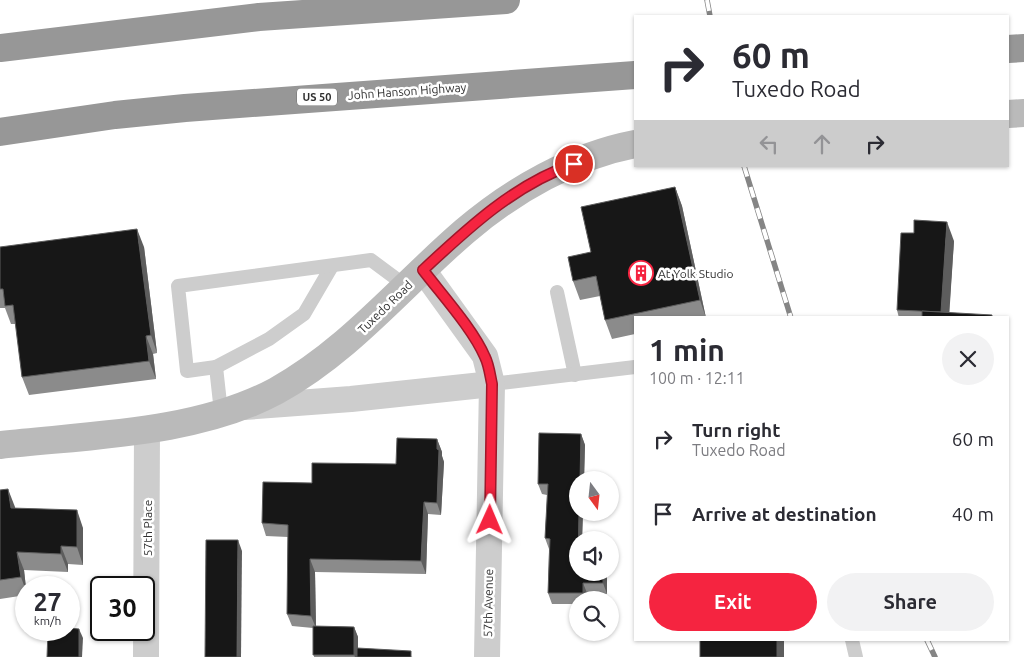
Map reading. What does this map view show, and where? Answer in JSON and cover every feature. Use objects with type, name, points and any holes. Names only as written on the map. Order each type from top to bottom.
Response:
[{"type":"highway","points":[[0,48],[250,18],[506,0]]},
{"type":"highway","points":[[1009,49],[1024,48]]},
{"type":"highway","name":"John Hanson Highway","points":[[0,132],[115,115],[204,106],[634,75]]},
{"type":"main road","points":[[1009,114],[1024,113]]},
{"type":"main road","name":"Tuxedo Road","points":[[0,445],[147,429],[188,422],[228,410],[271,393],[324,360],[352,339],[466,230],[503,202],[558,169],[634,144]]},
{"type":"street","name":"57th Avenue","points":[[415,278],[485,356],[492,384],[487,657]]},
{"type":"street","name":"Tuxedo Road","points":[[228,410],[492,384]]},
{"type":"street","name":"57th Place","points":[[146,657],[147,429]]},
{"type":"lane","points":[[332,266],[304,314],[269,339],[216,367],[187,371],[178,286],[371,260],[415,278]]},
{"type":"lane","points":[[557,292],[575,375]]},
{"type":"lane","points":[[216,367],[228,410]]},
{"type":"lane","points":[[492,384],[634,367]]},
{"type":"lane","points":[[852,641],[856,657]]},
{"type":"building","name":"At Yolk Studio","points":[[675,187],[700,300],[605,320],[596,276],[573,281],[568,257],[591,252],[581,207]]},
{"type":"building","points":[[914,220],[947,222],[941,312],[897,310],[901,233],[914,233]]},
{"type":"building","points":[[137,229],[151,335],[146,336],[149,361],[22,377],[13,305],[5,306],[3,289],[0,289],[0,247]]},
{"type":"building","points":[[922,311],[992,315],[992,316],[922,316]]},
{"type":"building","points":[[539,433],[581,434],[580,471],[569,471],[569,521],[579,521],[579,531],[569,531],[569,581],[603,581],[603,583],[583,583],[583,591],[548,593],[550,539],[545,538],[548,484],[538,484]]},
{"type":"building","points":[[397,438],[437,439],[437,449],[439,450],[437,503],[424,502],[421,561],[310,559],[311,616],[287,614],[288,525],[262,523],[263,482],[312,483],[312,463],[396,464]]},
{"type":"building","points":[[8,489],[11,508],[77,510],[77,547],[61,546],[61,554],[17,552],[21,576],[0,580],[0,490]]},
{"type":"building","points":[[206,540],[238,540],[237,657],[205,657]]},
{"type":"building","points":[[313,626],[354,627],[354,655],[313,655]]},
{"type":"building","points":[[48,641],[79,641],[79,657],[47,657]]},
{"type":"building","points":[[700,641],[777,641],[777,657],[700,657]]},
{"type":"building","points":[[357,648],[411,651],[411,657],[357,657]]},
{"type":"railway","points":[[707,0],[710,15]]},
{"type":"railway","points":[[744,167],[790,316]]},
{"type":"railway","points":[[927,641],[935,657]]},
{"type":"place","name":"At Yolk Studio","points":[[641,273]]},
{"type":"route","points":[[490,520],[492,384],[488,367],[485,356],[472,335],[423,270],[466,230],[503,202],[558,169],[574,164]]}]
